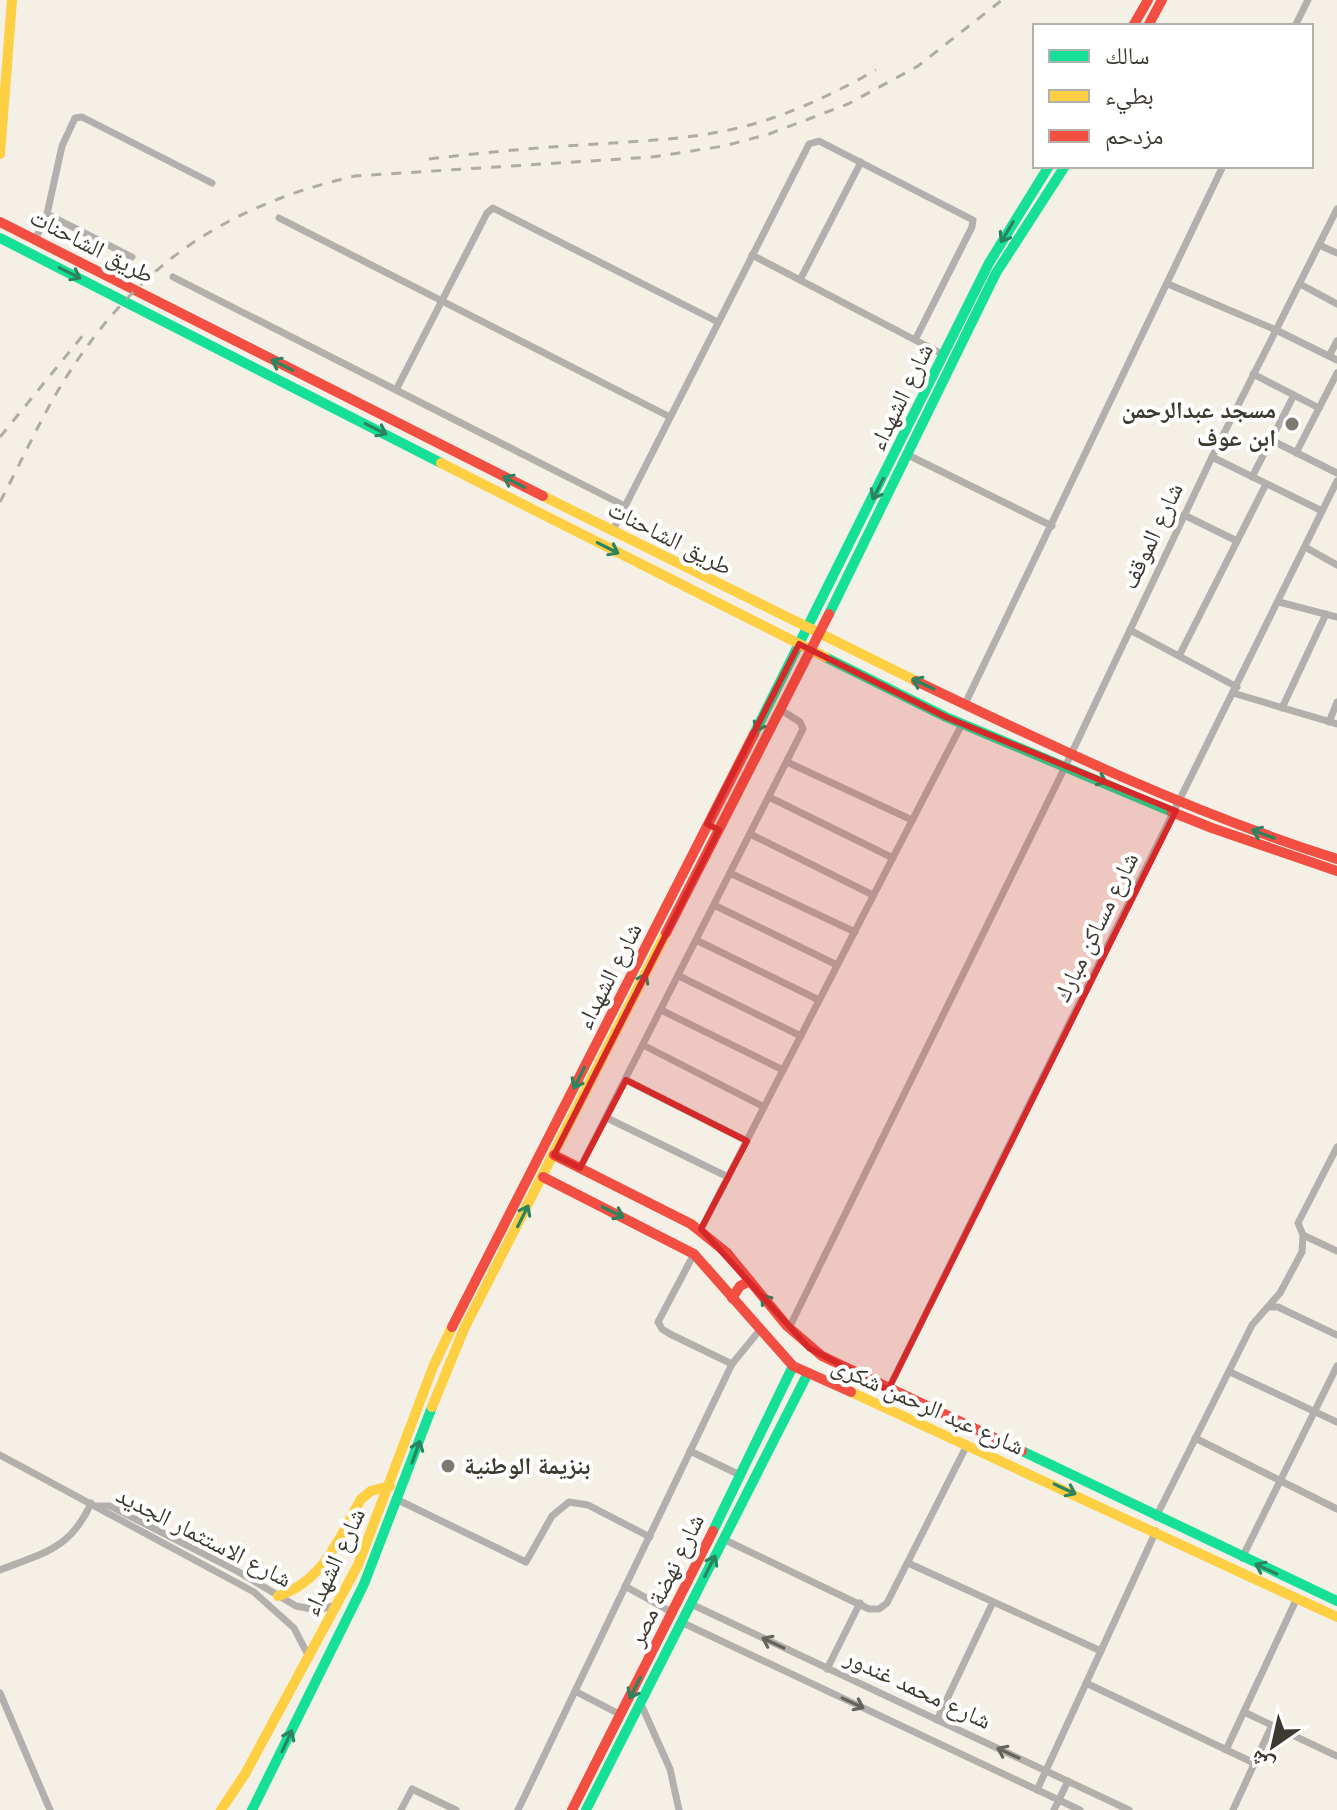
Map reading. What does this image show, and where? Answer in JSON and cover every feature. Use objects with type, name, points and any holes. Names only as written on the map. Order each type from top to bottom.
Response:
[{"type":"main road","points":[[0,154],[12,0]]},
{"type":"main road","points":[[1134,24],[1148,0]]},
{"type":"main road","points":[[1149,24],[1162,0]]},
{"type":"main road","name":"شارع الشهداء","points":[[238,1807],[245,1774],[358,1565],[442,1347],[682,879],[1001,242],[1048,168]]},
{"type":"main road","name":"شارع الشهداء","points":[[238,1807],[268,1782],[364,1584],[448,1364],[819,635],[1001,265],[1064,168]]},
{"type":"main road","name":"طريق الشاحنات","points":[[0,222],[819,635],[1072,753],[1250,842],[1337,871]]},
{"type":"main road","name":"طريق الشاحنات","points":[[0,238],[574,531],[962,724],[1178,807],[1337,859]]},
{"type":"main road","points":[[346,414],[344,406],[351,400]]},
{"type":"main road","points":[[534,510],[539,505],[540,495]]},
{"type":"main road","points":[[574,531],[579,515]]},
{"type":"main road","points":[[977,730],[983,725],[984,713]]},
{"type":"main road","points":[[1004,741],[1003,732],[1009,726]]},
{"type":"main road","points":[[707,824],[719,830]]},
{"type":"main road","name":"شارع عبد الرحمن شكرى","points":[[554,1155],[572,1178],[694,1254],[793,1366],[1337,1617]]},
{"type":"main road","name":"شارع عبد الرحمن شكرى","points":[[543,1177],[572,1178],[701,1229],[809,1348],[888,1390],[1337,1601]]},
{"type":"main road","points":[[715,1276],[726,1273],[733,1261]]},
{"type":"main road","points":[[732,1298],[740,1286],[750,1281]]},
{"type":"main road","name":"شارع نهضة مصر","points":[[572,1810],[673,1613],[793,1366]]},
{"type":"main road","name":"شارع نهضة مصر","points":[[586,1810],[808,1373]]},
{"type":"main road","points":[[764,1426],[778,1433]]},
{"type":"main road","points":[[994,1457],[1001,1450],[1001,1444]]},
{"type":"main road","points":[[1019,1468],[1017,1462],[1023,1454]]},
{"type":"main road","points":[[278,1596],[297,1591],[313,1580],[361,1499],[371,1491],[390,1486]]},
{"type":"main road","points":[[245,1774],[257,1785],[268,1782]]},
{"type":"street","points":[[1296,24],[1308,0]]},
{"type":"street","points":[[35,240],[47,214],[62,146],[73,120],[78,117],[212,183]]},
{"type":"street","points":[[612,532],[809,144],[819,141],[973,220],[915,340]]},
{"type":"street","points":[[800,280],[861,162]]},
{"type":"street","points":[[965,704],[1222,168]]},
{"type":"street","points":[[396,390],[487,213],[493,208],[718,322]]},
{"type":"street","name":"شارع الموقف","points":[[789,1328],[1072,753],[1212,457],[1337,209]]},
{"type":"street","points":[[47,214],[132,257]]},
{"type":"street","points":[[279,218],[670,417]]},
{"type":"street","points":[[1319,245],[1337,253]]},
{"type":"street","points":[[752,255],[944,355]]},
{"type":"street","points":[[173,277],[625,506]]},
{"type":"street","points":[[1168,284],[1333,358],[1337,341]]},
{"type":"street","points":[[1300,284],[1337,304]]},
{"type":"street","points":[[1296,453],[1337,373]]},
{"type":"street","points":[[1253,374],[1319,408]]},
{"type":"street","points":[[1252,477],[1294,395]]},
{"type":"street","points":[[1271,440],[1337,473]]},
{"type":"street","points":[[908,455],[1052,526]]},
{"type":"street","points":[[1212,457],[1322,511]]},
{"type":"street","points":[[1179,656],[1266,484]]},
{"type":"street","name":"شارع مساكن مبارك","points":[[888,1390],[1336,484]]},
{"type":"street","points":[[1184,515],[1237,541]]},
{"type":"street","points":[[1305,547],[1337,565]]},
{"type":"street","points":[[1279,602],[1337,617]]},
{"type":"street","points":[[1282,708],[1326,614]]},
{"type":"street","points":[[1130,630],[1235,690],[1282,708],[1333,723],[1337,702]]},
{"type":"street","points":[[572,1178],[607,1118],[803,729],[800,722],[781,710]]},
{"type":"street","points":[[701,1229],[962,724]]},
{"type":"street","points":[[787,762],[912,820]]},
{"type":"street","points":[[769,797],[893,858]]},
{"type":"street","points":[[750,834],[873,895]]},
{"type":"street","points":[[730,873],[855,932]]},
{"type":"street","points":[[714,905],[837,965]]},
{"type":"street","points":[[696,940],[819,1000]]},
{"type":"street","points":[[679,976],[801,1036]]},
{"type":"street","points":[[661,1010],[783,1070]]},
{"type":"street","points":[[643,1045],[764,1107]]},
{"type":"street","points":[[626,1080],[747,1141]]},
{"type":"street","points":[[607,1118],[728,1177]]},
{"type":"street","points":[[1156,1517],[1252,1325],[1280,1293],[1302,1252],[1303,1235],[1298,1223],[1337,1147]]},
{"type":"street","points":[[1303,1235],[1337,1251]]},
{"type":"street","points":[[694,1254],[658,1322],[670,1334],[732,1364]]},
{"type":"street","points":[[1266,1308],[1278,1307],[1337,1335]]},
{"type":"street","points":[[518,1810],[732,1364],[759,1331]]},
{"type":"street","points":[[1242,1558],[1337,1366]]},
{"type":"street","points":[[1230,1372],[1337,1422]]},
{"type":"street","points":[[1195,1438],[1337,1509]]},
{"type":"street","points":[[723,1539],[869,1609],[879,1609],[887,1603],[967,1445]]},
{"type":"street","points":[[690,1451],[740,1475]]},
{"type":"street","name":"شارع الاستثمار الجديد","points":[[0,1455],[226,1576],[271,1606],[294,1628],[309,1658]]},
{"type":"street","points":[[398,1500],[526,1562],[552,1516],[559,1507],[569,1502],[588,1505],[650,1537]]},
{"type":"street","points":[[0,1570],[63,1543],[77,1530],[94,1505]]},
{"type":"street","name":"شارع الاستثمار الجديد","points":[[94,1505],[110,1506],[306,1609],[317,1610],[338,1604]]},
{"type":"street","points":[[1037,1790],[1156,1531]]},
{"type":"street","points":[[908,1563],[1101,1651]]},
{"type":"street","points":[[625,1586],[673,1613]]},
{"type":"street","points":[[271,1606],[278,1596]]},
{"type":"street","points":[[1226,1750],[1297,1598]]},
{"type":"street","points":[[937,1720],[993,1602]]},
{"type":"street","points":[[827,1669],[860,1603]]},
{"type":"street","name":"شارع محمد غندور","points":[[691,1604],[1129,1810]]},
{"type":"street","name":"شارع محمد غندور","points":[[681,1622],[1080,1810]]},
{"type":"street","points":[[1086,1683],[1254,1763]]},
{"type":"street","points":[[575,1691],[621,1715]]},
{"type":"street","points":[[0,1693],[50,1810]]},
{"type":"street","points":[[641,1704],[670,1769],[679,1810]]},
{"type":"street","points":[[1244,1712],[1337,1756]]},
{"type":"street","points":[[1233,1810],[1272,1725]]},
{"type":"street","points":[[1054,1810],[1068,1781]]},
{"type":"street","points":[[401,1810],[412,1789],[456,1810]]},
{"type":"highlighted area","points":[[799,644],[946,717],[1176,811],[888,1390],[809,1348],[701,1229],[747,1141],[626,1080],[580,1168],[554,1155],[719,830],[707,824]]},
{"type":"railway","points":[[0,502],[53,399],[111,316],[143,282],[178,253],[217,228],[259,207],[355,176],[652,157],[724,146],[769,134],[848,104],[918,66],[1002,0]]},
{"type":"railway","points":[[429,159],[726,131],[797,109],[876,70]]},
{"type":"railway","points":[[0,437],[84,334]]},
{"type":"traffic: fast","points":[[754,734],[989,263],[1048,168]]},
{"type":"traffic: fast","points":[[829,614],[996,273],[1064,168]]},
{"type":"traffic: fast","points":[[0,238],[441,463]]},
{"type":"traffic: fast","points":[[825,657],[946,717],[1172,812]]},
{"type":"traffic: fast","points":[[713,1531],[793,1366]]},
{"type":"traffic: fast","points":[[586,1810],[808,1373]]},
{"type":"traffic: fast","points":[[252,1810],[364,1584],[432,1407]]},
{"type":"traffic: fast","points":[[1022,1451],[1337,1601]]},
{"type":"traffic: slow","points":[[0,154],[12,0]]},
{"type":"traffic: slow","points":[[441,463],[825,657]]},
{"type":"traffic: slow","points":[[543,496],[916,681]]},
{"type":"traffic: slow","points":[[432,1407],[464,1329],[666,933]]},
{"type":"traffic: slow","points":[[221,1810],[245,1774],[358,1565],[433,1367],[452,1327]]},
{"type":"traffic: slow","points":[[851,1392],[1337,1617]]},
{"type":"traffic: slow","points":[[278,1596],[294,1589],[319,1569],[361,1499],[371,1491],[390,1486]]},
{"type":"traffic: jam","points":[[1134,24],[1148,0]]},
{"type":"traffic: jam","points":[[1149,24],[1162,0]]},
{"type":"traffic: jam","points":[[0,222],[543,496]]},
{"type":"traffic: jam","points":[[666,933],[829,614]]},
{"type":"traffic: jam","points":[[916,681],[1176,800],[1337,859]]},
{"type":"traffic: jam","points":[[452,1327],[754,734]]},
{"type":"traffic: jam","points":[[1172,812],[1337,871]]},
{"type":"traffic: jam","points":[[554,1155],[691,1224],[727,1253],[787,1326],[822,1356],[1022,1451]]},
{"type":"traffic: jam","points":[[543,1177],[694,1254],[793,1366],[851,1392]]},
{"type":"traffic: jam","points":[[732,1298],[740,1286],[750,1281]]},
{"type":"traffic: jam","points":[[572,1810],[713,1531]]},
{"type":"place","name":"مسجد عبدالرحمن ابن عوف","points":[[1292,424]]},
{"type":"place","name":"بنزيمة الوطنية","points":[[448,1466]]}]
